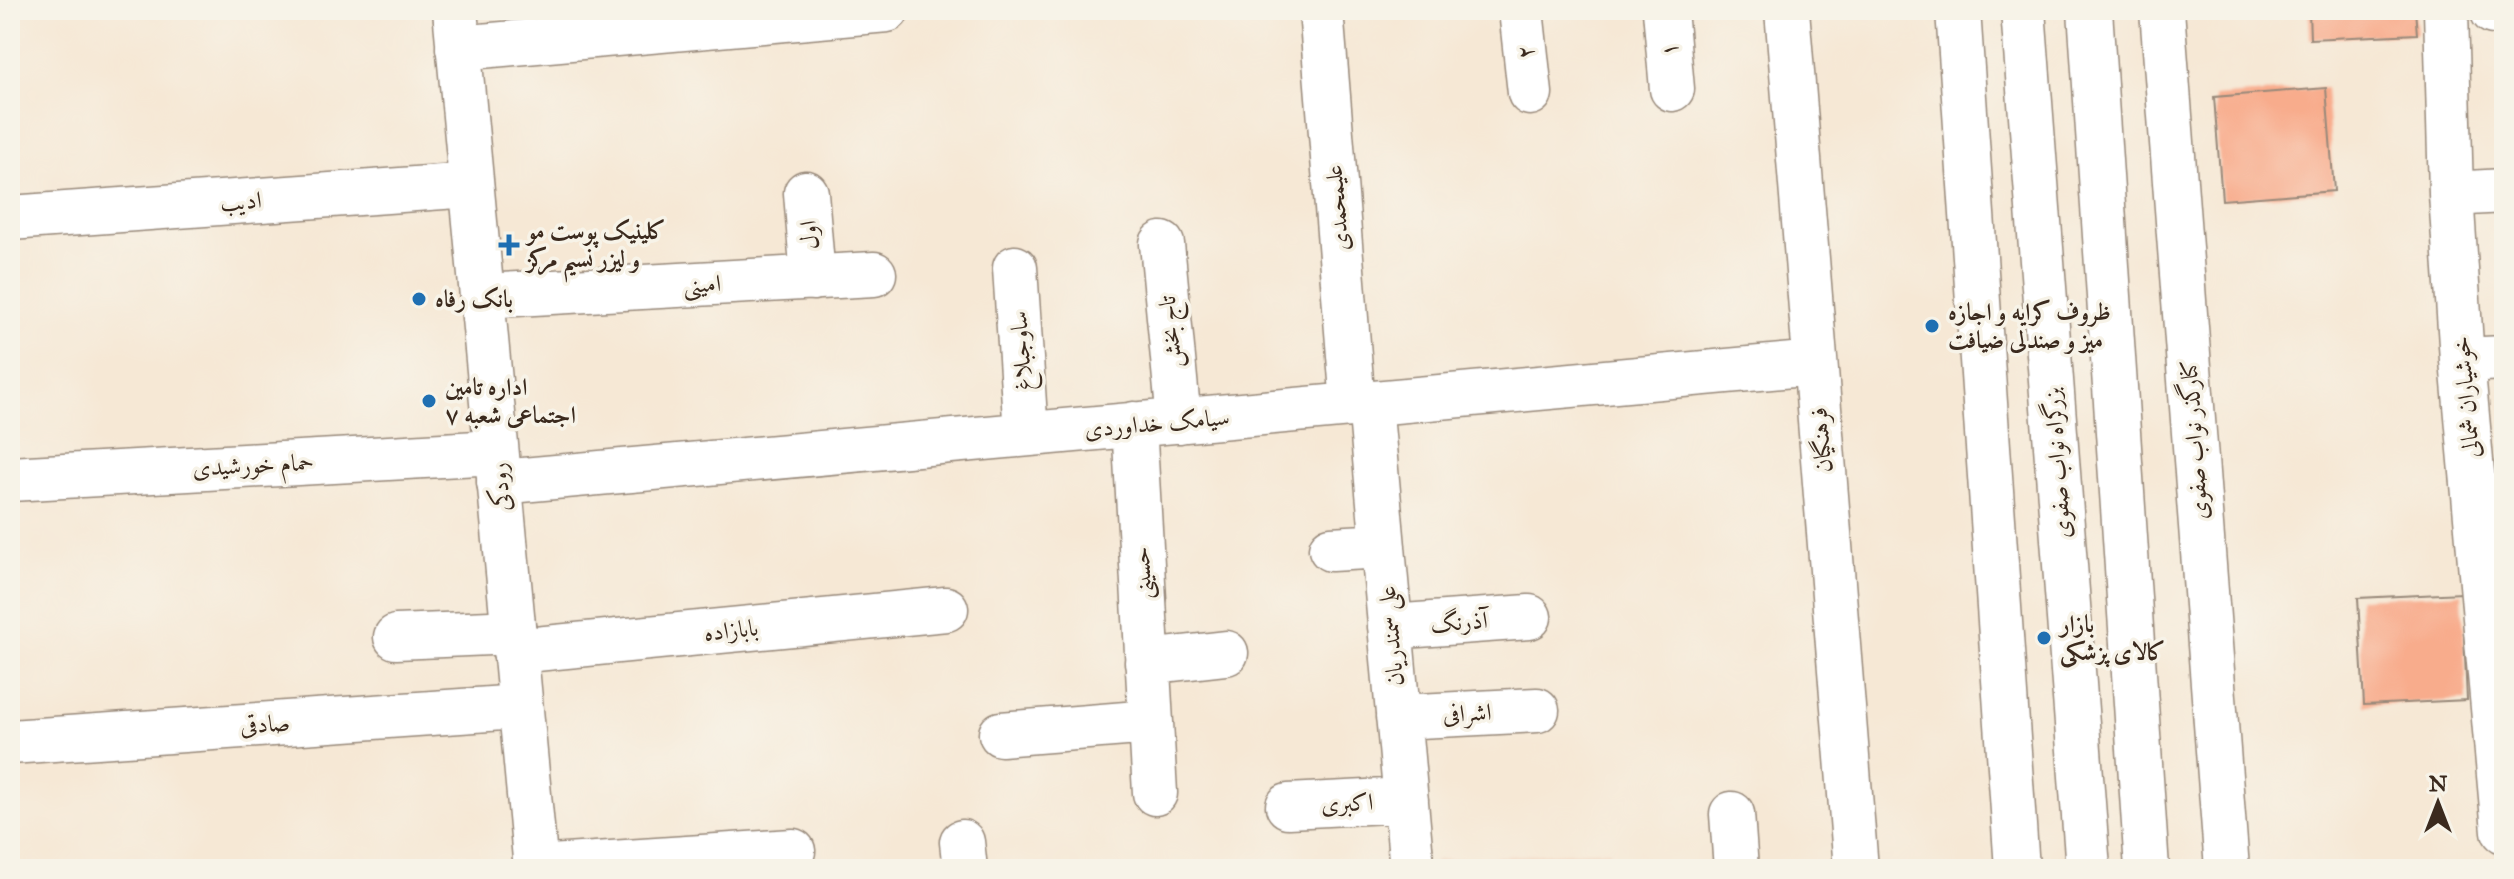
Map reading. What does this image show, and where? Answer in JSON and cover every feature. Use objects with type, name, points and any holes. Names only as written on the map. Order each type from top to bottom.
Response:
[{"type":"main road","points":[[456,29],[887,10]]},
{"type":"main road","name":"علیمحمدی","points":[[1321,10],[1361,404]]},
{"type":"main road","name":"۲","points":[[1521,10],[1530,93]]},
{"type":"main road","name":"۱","points":[[1665,10],[1672,89]]},
{"type":"main road","name":"فرهنگیان","points":[[1787,10],[1856,869]]},
{"type":"main road","points":[[1958,10],[2017,869]]},
{"type":"main road","name":"بزرگراه نواب صفوی","points":[[2023,10],[2088,869]]},
{"type":"main road","points":[[2090,10],[2147,869]]},
{"type":"main road","name":"کنارگذر نواب صفوی","points":[[2162,10],[2227,869]]},
{"type":"main road","name":"خوشیاران شمالی","points":[[2446,10],[2451,194],[2483,359],[2504,831]]},
{"type":"main road","name":"رودکی","points":[[456,29],[536,869]]},
{"type":"main road","name":"ادیب","points":[[10,218],[471,185]]},
{"type":"main road","points":[[2451,194],[2504,191]]},
{"type":"main road","name":"اول","points":[[806,193],[813,278]]},
{"type":"main road","name":"تاج بخش","points":[[1162,244],[1179,421]]},
{"type":"main road","name":"ساوجبلاغ","points":[[1015,268],[1026,434]]},
{"type":"main road","name":"امینی","points":[[482,296],[874,274]]},
{"type":"main road","name":"سیامک خداوردی","points":[[498,467],[1026,434],[1815,363]]},
{"type":"main road","name":"علی سمندریان","points":[[1361,404],[1383,546],[1412,869]]},
{"type":"main road","name":"حسینی","points":[[1134,424],[1155,793]]},
{"type":"main road","name":"حمام خورشیدی","points":[[10,479],[498,467]]},
{"type":"main road","points":[[1331,549],[1383,546]]},
{"type":"main road","name":"بابازاده","points":[[396,637],[514,641],[946,609]]},
{"type":"main road","name":"آذرنگ","points":[[1390,627],[1529,617]]},
{"type":"main road","points":[[1147,662],[1226,653]]},
{"type":"main road","name":"صادقی","points":[[10,742],[520,707]]},
{"type":"main road","name":"اشرافی","points":[[1398,717],[1537,710]]},
{"type":"main road","points":[[1001,734],[1151,722]]},
{"type":"main road","name":"اکبری","points":[[1288,806],[1406,800]]},
{"type":"main road","points":[[1732,814],[1736,869]]},
{"type":"main road","points":[[536,869],[793,851]]},
{"type":"shaded area","points":[[1610,850],[1611,869],[1435,869],[1435,860]]},
{"type":"building","points":[[2309,10],[2415,10],[2417,34],[2310,39]]},
{"type":"building","points":[[2326,88],[2334,191],[2222,200],[2214,97]]},
{"type":"building","points":[[2462,593],[2467,700],[2364,705],[2358,598]]},
{"type":"place","name":"کلینیک پوست مو و لیزر نسیم مرکز","points":[[509,245]]},
{"type":"place","name":"بانک رفاه","points":[[419,299]]},
{"type":"place","name":"ظروف کرایه و اجازه میز و صندلی ضیافت","points":[[1932,326]]},
{"type":"place","name":"اداره تامین اجتماعی شعبه ۷","points":[[429,401]]},
{"type":"place","name":"بازار کالای پزشکی","points":[[2044,638]]}]
